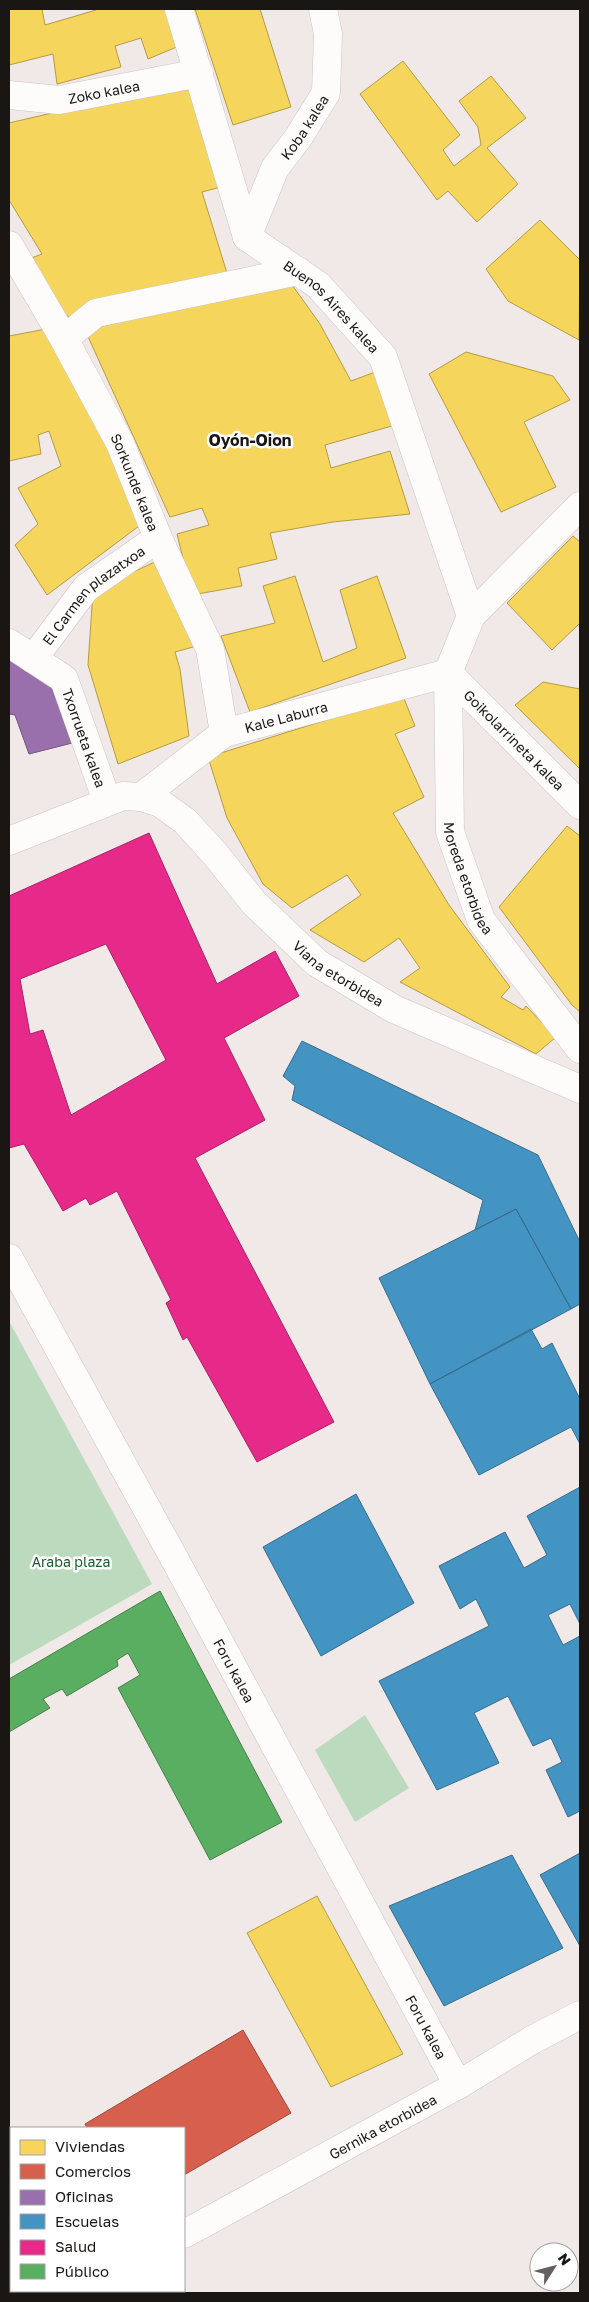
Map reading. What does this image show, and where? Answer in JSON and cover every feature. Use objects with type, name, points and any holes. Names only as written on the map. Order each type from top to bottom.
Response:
[{"type":"street","points":[[179,9],[247,237]]},
{"type":"street","name":"Koba kalea","points":[[247,237],[275,168],[298,138],[326,93],[328,34],[323,9]]},
{"type":"street","name":"Zoko kalea","points":[[9,96],[59,100],[199,73]]},
{"type":"street","name":"Buenos Aires kalea","points":[[247,237],[318,285],[383,358],[470,616]]},
{"type":"street","name":"Sorkunde kalea","points":[[9,246],[64,340],[120,443],[158,538],[210,649],[224,733]]},
{"type":"street","points":[[64,340],[96,313],[298,271]]},
{"type":"street","points":[[448,673],[470,616],[580,506]]},
{"type":"street","name":"El Carmen plazatxoa","points":[[33,659],[86,588],[158,538]]},
{"type":"street","name":"Txorrueta kalea","points":[[9,643],[64,679],[107,800]]},
{"type":"street","name":"Kale Laburra","points":[[141,797],[224,733],[448,673]]},
{"type":"street","name":"Goikolarrineta kalea","points":[[448,673],[580,805]]},
{"type":"street","name":"Moreda etorbidea","points":[[448,673],[450,832],[481,920],[580,1049]]},
{"type":"street","points":[[9,842],[107,800],[123,796],[141,797]]},
{"type":"street","name":"Viana etorbidea","points":[[141,797],[160,803],[185,821],[216,854],[254,903],[317,963],[394,1008],[580,1089]]},
{"type":"street","name":"Foru kalea","points":[[9,1258],[180,1569],[458,2085]]},
{"type":"street","name":"Gernika etorbidea","points":[[185,2233],[458,2085],[580,2015]]},
{"type":"green space","name":"Araba plaza","points":[[9,1321],[152,1584],[9,1665]]},
{"type":"green space","points":[[365,1715],[409,1788],[355,1822],[315,1750]]},
{"type":"building: Viviendas","points":[[9,9],[42,9],[45,25],[96,9],[170,9],[179,46],[148,59],[141,38],[115,46],[121,67],[57,84],[53,54],[9,65]]},
{"type":"building: Viviendas","points":[[195,9],[260,9],[291,107],[233,125]]},
{"type":"building: Viviendas","points":[[403,61],[460,135],[443,150],[454,166],[481,145],[478,127],[459,101],[491,76],[526,118],[487,148],[518,184],[477,222],[448,191],[437,200],[360,94]]},
{"type":"building: Viviendas","points":[[190,81],[221,187],[202,192],[227,273],[75,318],[55,313],[26,260],[42,254],[9,200],[9,123]]},
{"type":"building: Viviendas","points":[[540,220],[580,260],[579,340],[508,301],[486,269]]},
{"type":"building: Viviendas","points":[[290,282],[320,324],[351,381],[378,371],[399,424],[325,445],[331,468],[390,451],[410,514],[333,522],[270,533],[277,559],[238,568],[242,586],[192,595],[177,534],[209,525],[202,508],[170,517],[85,330]]},
{"type":"building: Viviendas","points":[[46,329],[147,520],[47,595],[15,545],[38,524],[18,488],[61,466],[49,431],[38,435],[41,454],[9,461],[9,336]]},
{"type":"building: Viviendas","points":[[466,352],[553,376],[570,400],[524,422],[556,487],[501,512],[429,374]]},
{"type":"building: Viviendas","points":[[573,536],[580,542],[580,623],[552,650],[507,603]]},
{"type":"building: Viviendas","points":[[161,559],[204,644],[175,652],[180,669],[189,736],[118,764],[88,665],[93,591]]},
{"type":"building: Viviendas","points":[[295,576],[323,662],[357,648],[340,590],[377,576],[406,658],[250,712],[221,636],[275,623],[263,586]]},
{"type":"building: Viviendas","points":[[543,682],[580,689],[580,769],[515,705]]},
{"type":"building: Viviendas","points":[[403,696],[415,726],[395,734],[424,797],[393,813],[449,905],[510,987],[501,997],[523,1010],[526,1006],[556,1037],[536,1054],[400,982],[420,968],[399,938],[364,962],[310,930],[361,895],[347,875],[292,908],[263,884],[227,818],[208,757]]},
{"type":"building: Viviendas","points":[[567,826],[580,836],[580,1012],[572,1005],[499,907]]},
{"type":"building: Viviendas","points":[[317,1896],[403,2054],[331,2087],[247,1933]]},
{"type":"building: Viviendas","points":[[10,2166],[9,2268],[9,2167]]},
{"type":"building: Comercios","points":[[243,2030],[291,2113],[185,2174],[185,2127],[86,2127],[85,2124]]},
{"type":"building: Oficinas","points":[[9,660],[60,683],[84,740],[29,754],[15,715],[9,714]]},
{"type":"building: Escuelas","points":[[302,1041],[538,1155],[580,1242],[580,1304],[571,1309],[516,1209],[475,1230],[483,1200],[292,1100],[295,1086],[283,1076]]},
{"type":"building: Escuelas","points":[[516,1209],[571,1309],[430,1384],[379,1278]]},
{"type":"building: Escuelas","points":[[531,1329],[542,1349],[552,1343],[580,1399],[580,1444],[571,1427],[479,1475],[430,1384]]},
{"type":"building: Escuelas","points":[[580,1487],[580,1624],[570,1604],[548,1615],[563,1645],[580,1636],[580,1811],[568,1817],[546,1770],[562,1762],[551,1738],[533,1746],[508,1696],[474,1713],[499,1763],[437,1790],[379,1681],[489,1626],[476,1599],[460,1609],[439,1566],[505,1532],[524,1568],[547,1555],[527,1516]]},
{"type":"building: Escuelas","points":[[356,1494],[414,1603],[321,1656],[263,1547]]},
{"type":"building: Escuelas","points":[[580,1853],[580,1946],[540,1875]]},
{"type":"building: Escuelas","points":[[512,1855],[563,1948],[444,2006],[389,1906]]},
{"type":"building: Salud","points":[[149,833],[217,984],[275,951],[299,996],[224,1038],[265,1120],[195,1158],[334,1422],[257,1462],[187,1337],[183,1340],[166,1303],[171,1300],[117,1191],[90,1205],[86,1198],[63,1211],[24,1144],[9,1148],[9,896]],"holes":[[[106,944],[166,1060],[71,1115],[43,1030],[30,1034],[20,979]]]},
{"type":"building: Público","points":[[160,1591],[282,1822],[210,1860],[118,1688],[140,1675],[128,1653],[117,1660],[118,1666],[67,1696],[62,1689],[43,1699],[50,1708],[9,1732],[9,1679]]},
{"type":"district","name":"Oyón-Oion","points":[[250,440]]}]
